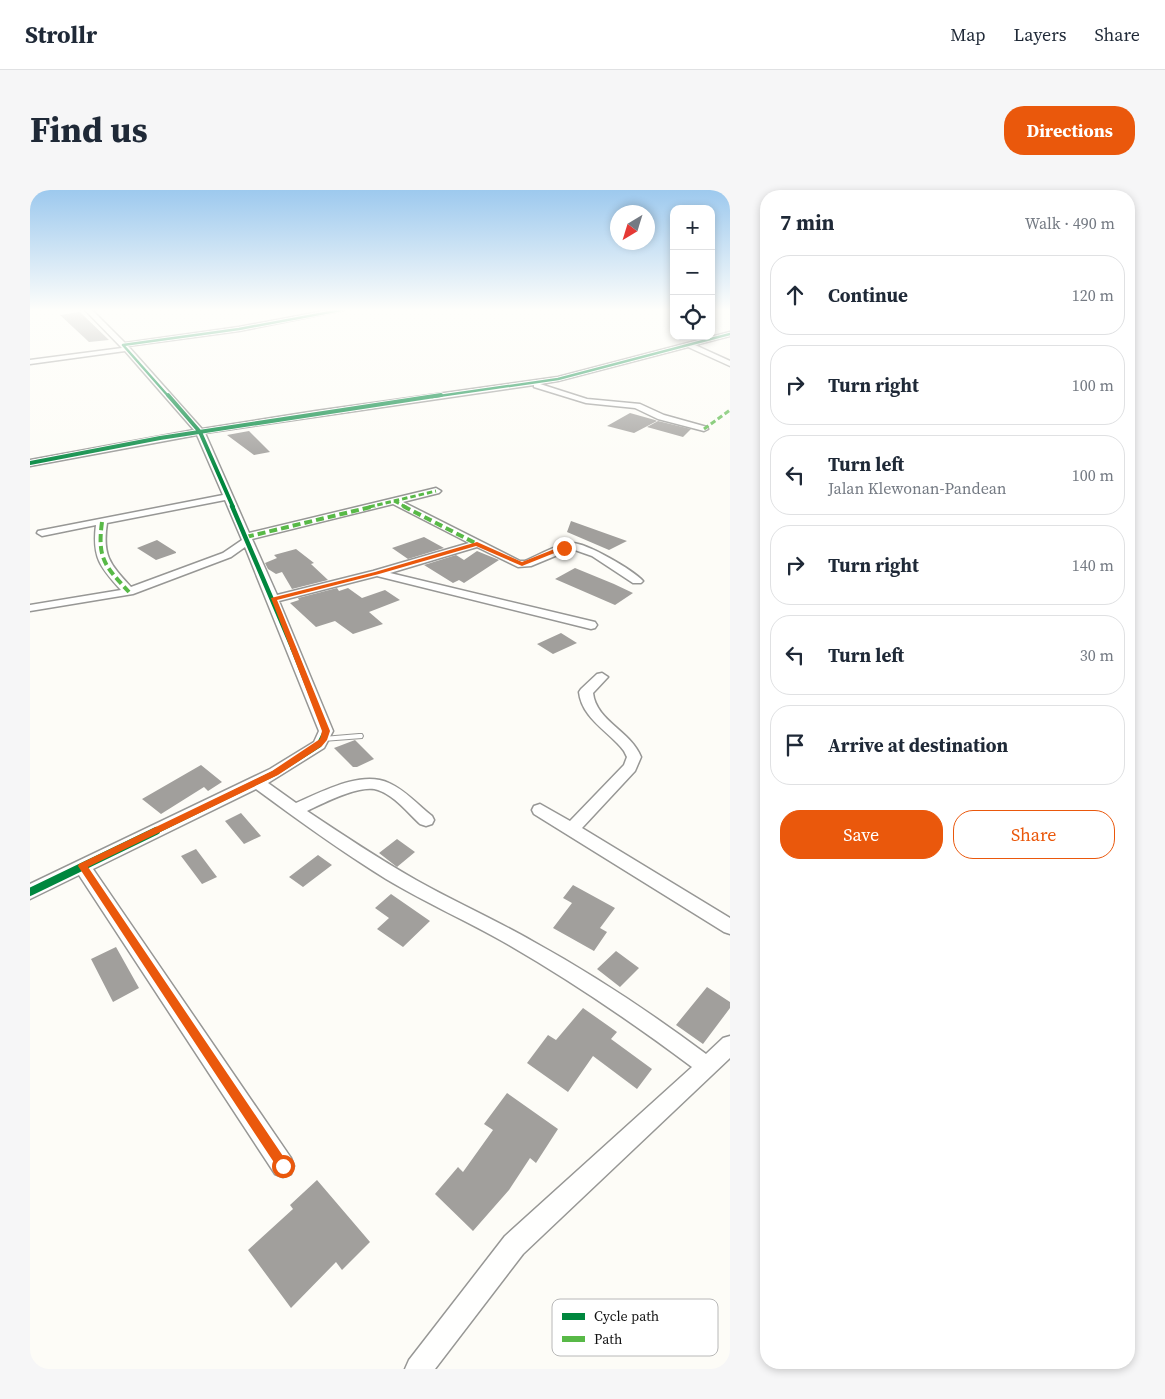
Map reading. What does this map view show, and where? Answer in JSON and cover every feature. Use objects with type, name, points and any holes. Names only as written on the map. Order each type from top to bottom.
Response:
[{"type":"street","points":[[30,892],[275,773],[321,742],[326,731],[273,599],[200,432],[190,417],[142,365]]},
{"type":"street","points":[[30,462],[200,432],[533,383],[580,375],[616,365]]},
{"type":"street","points":[[533,383],[586,401],[618,402],[638,406],[661,417],[704,429]]},
{"type":"street","points":[[30,608],[129,592],[227,555],[246,539],[436,491]]},
{"type":"street","points":[[42,534],[228,497]]},
{"type":"street","points":[[394,501],[477,544],[522,564],[564,548],[578,547],[596,554],[636,581]]},
{"type":"street","points":[[102,522],[98,543],[102,559],[129,592]]},
{"type":"street","points":[[273,599],[377,573],[477,544]]},
{"type":"street","points":[[227,555],[256,560]]},
{"type":"street","points":[[377,573],[591,625]]},
{"type":"street","points":[[572,829],[630,767],[634,757],[631,747],[602,722],[585,698],[586,692],[602,677]]},
{"type":"street","points":[[257,782],[330,835],[381,867],[526,946],[609,996],[708,1067]]},
{"type":"street","points":[[294,810],[358,786],[377,784],[390,790],[426,820]]},
{"type":"street","points":[[540,810],[730,927]]},
{"type":"street","points":[[82,866],[283,1166]]},
{"type":"street","points":[[418,1369],[514,1245],[730,1045]]},
{"type":"lane","points":[[321,742],[359,736]]},
{"type":"building","points":[[630,413],[657,421],[634,433],[607,426]]},
{"type":"building","points":[[658,421],[691,429],[683,437],[647,427]]},
{"type":"building","points":[[249,431],[270,452],[254,455],[227,435]]},
{"type":"building","points":[[571,521],[627,541],[609,550],[567,532]]},
{"type":"building","points":[[424,537],[444,548],[408,559],[392,548]]},
{"type":"building","points":[[157,540],[176,553],[156,560],[137,548]]},
{"type":"building","points":[[296,549],[314,563],[311,564],[328,580],[292,589],[282,572],[276,574],[268,569],[265,563],[277,558],[274,555]]},
{"type":"building","points":[[477,551],[499,560],[464,583],[459,580],[453,583],[424,565],[456,555],[464,560]]},
{"type":"building","points":[[575,568],[633,593],[615,605],[555,579]]},
{"type":"building","points":[[337,588],[339,591],[348,588],[362,598],[385,590],[400,600],[369,612],[383,624],[353,634],[335,621],[316,627],[290,603],[299,600],[298,598]]},
{"type":"building","points":[[561,633],[577,643],[553,654],[537,644]]},
{"type":"building","points":[[355,740],[374,759],[353,767],[334,748]]},
{"type":"building","points":[[201,765],[222,782],[208,791],[204,787],[161,814],[142,799]]},
{"type":"building","points":[[241,813],[261,836],[244,844],[225,821]]},
{"type":"building","points":[[397,839],[415,852],[397,867],[379,853]]},
{"type":"building","points":[[196,849],[217,877],[202,884],[181,856]]},
{"type":"building","points":[[318,855],[332,865],[303,887],[289,877]]},
{"type":"building","points":[[573,885],[615,908],[600,928],[607,932],[594,951],[553,928],[572,903],[563,898]]},
{"type":"building","points":[[391,894],[430,921],[403,947],[377,929],[389,918],[375,908]]},
{"type":"building","points":[[116,947],[139,988],[113,1002],[91,959]]},
{"type":"building","points":[[616,951],[639,968],[620,987],[597,969]]},
{"type":"building","points":[[707,987],[730,1002],[730,1008],[703,1044],[676,1025]]},
{"type":"building","points":[[583,1008],[617,1032],[611,1039],[652,1069],[637,1089],[593,1056],[568,1092],[527,1063],[548,1035],[556,1040]]},
{"type":"building","points":[[507,1093],[558,1129],[536,1163],[530,1158],[509,1190],[473,1231],[435,1194],[458,1167],[463,1172],[493,1130],[484,1124]]},
{"type":"building","points":[[317,1180],[370,1242],[342,1270],[336,1262],[291,1308],[248,1250],[293,1209],[290,1205]]},
{"type":"marked path","points":[[704,429],[730,410]]},
{"type":"marked path","points":[[246,537],[436,491]]},
{"type":"marked path","points":[[394,501],[477,544]]},
{"type":"marked path","points":[[102,522],[100,535],[101,554],[113,575],[129,592]]},
{"type":"cycle path","points":[[30,892],[275,773],[319,745],[326,731],[273,599],[200,432],[141,365]]},
{"type":"cycle path","points":[[30,463],[160,438],[316,413],[558,379],[611,365]]},
{"type":"route","points":[[283,1166],[82,866],[275,773],[319,745],[323,740],[326,731],[273,599],[377,573],[477,544],[518,564],[527,564],[564,548]]}]
